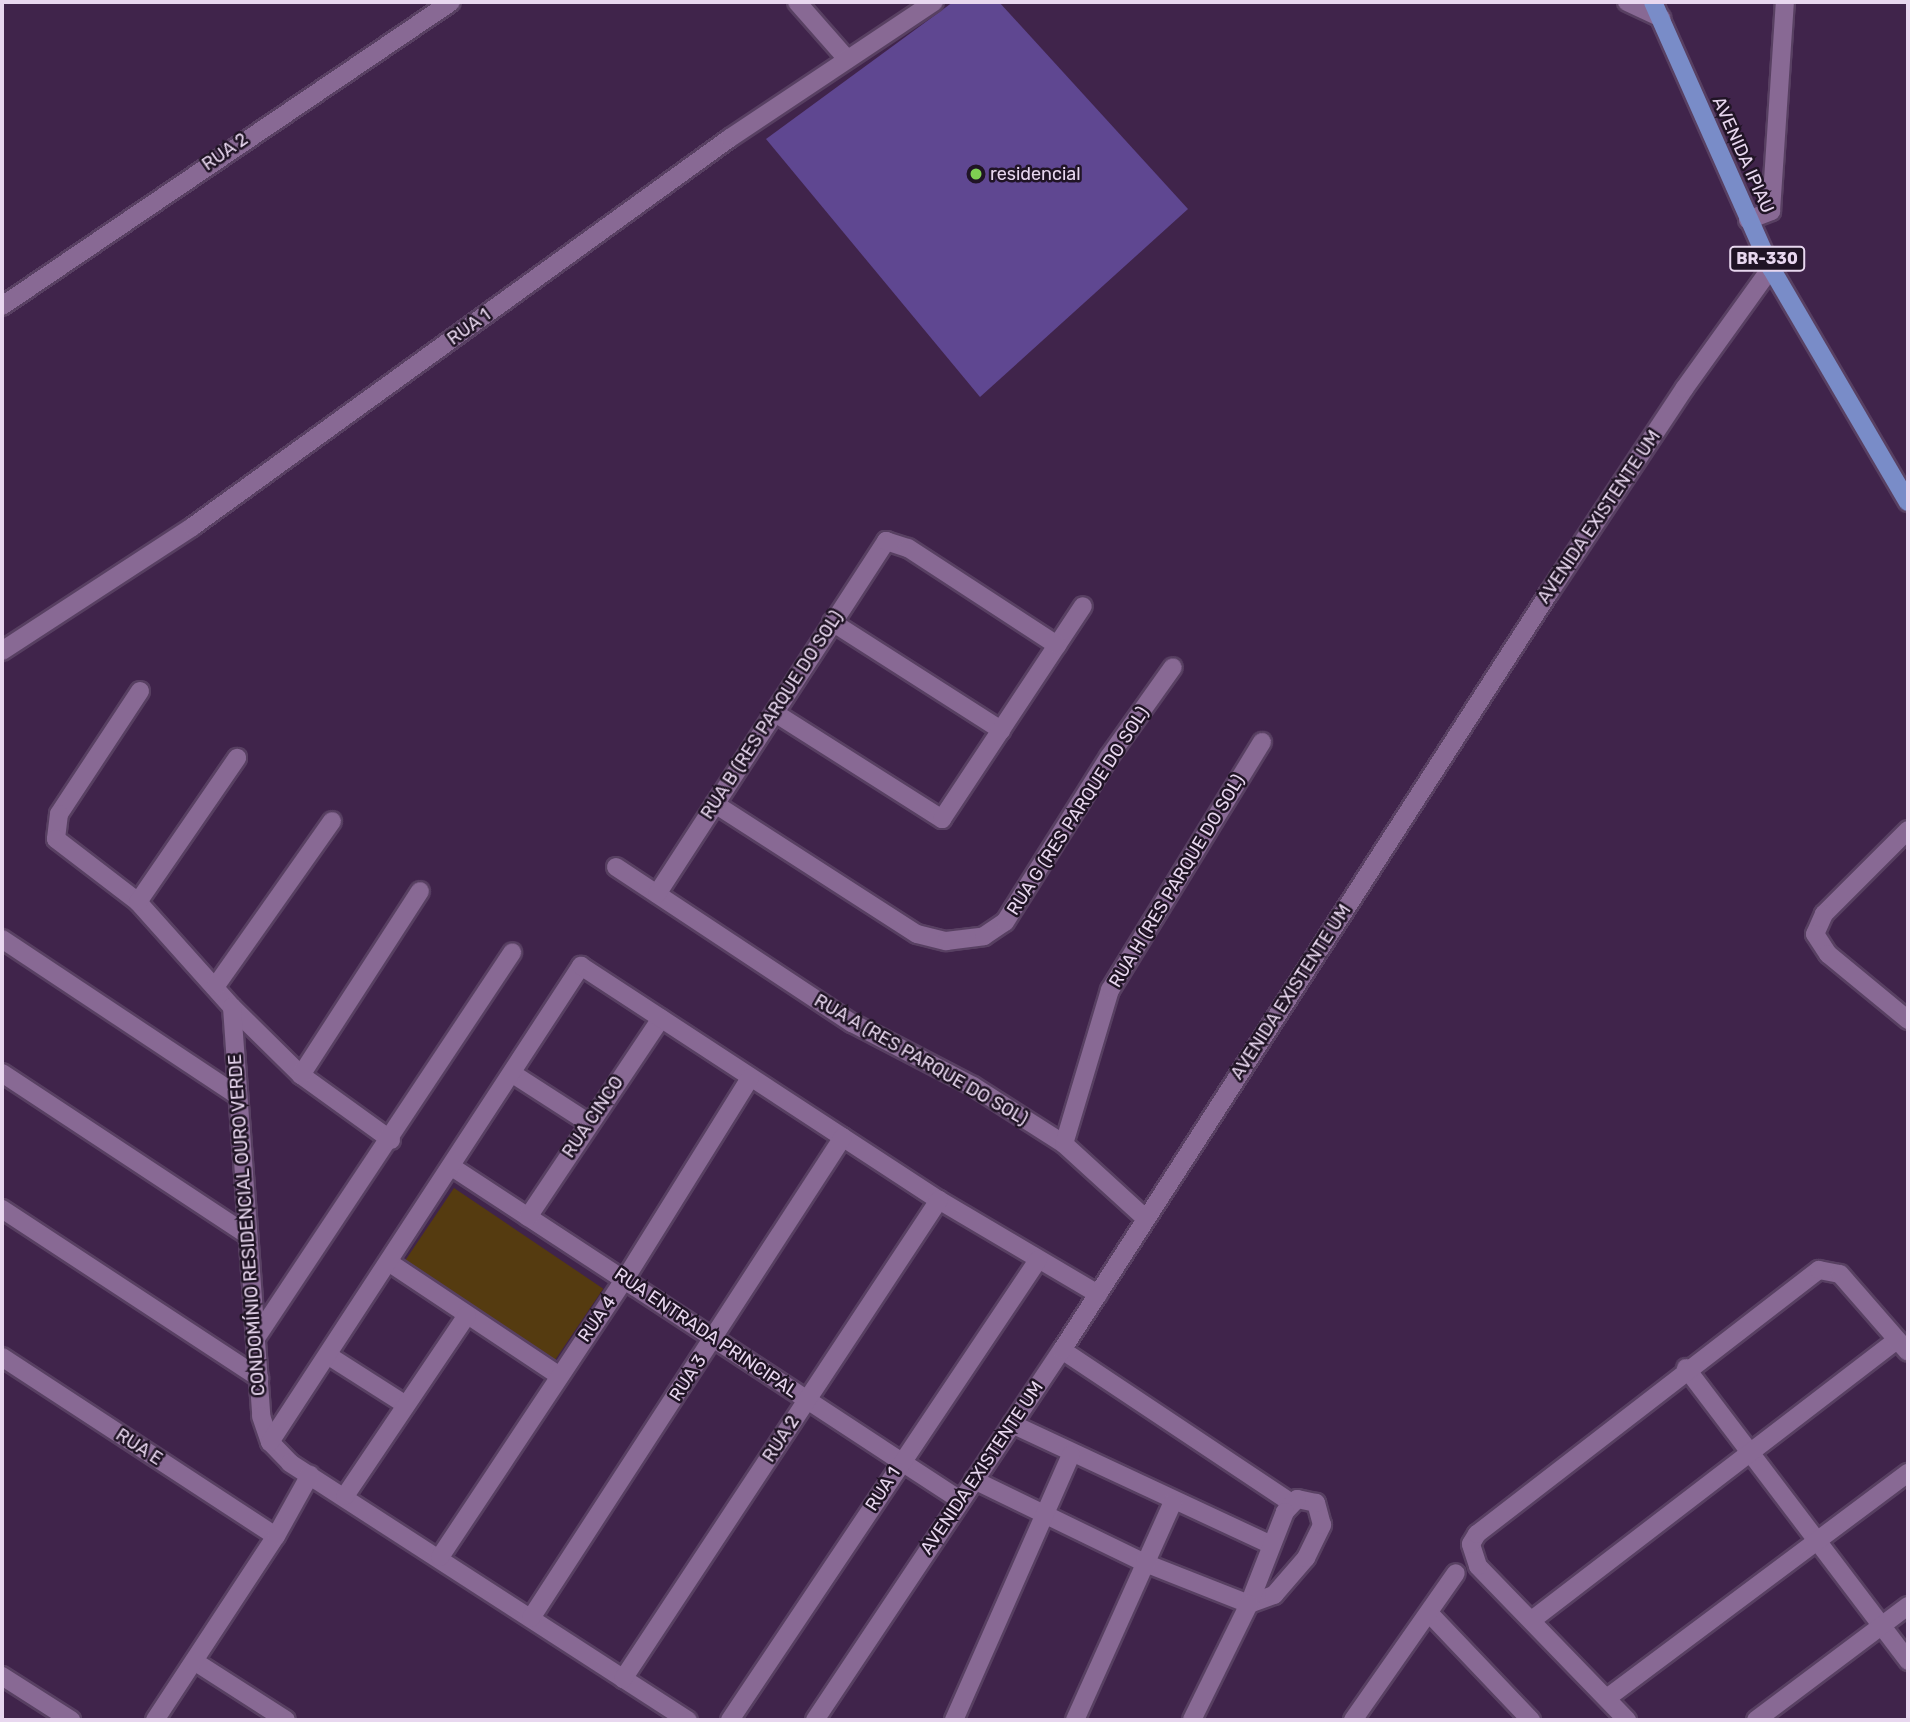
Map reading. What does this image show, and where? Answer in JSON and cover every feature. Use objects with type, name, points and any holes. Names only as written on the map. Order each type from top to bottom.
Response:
[{"type":"main road","name":"AVENIDA IPIAU","points":[[1657,10],[1771,268],[1908,502]]},
{"type":"street","name":"RUA 2","points":[[2,306],[451,2]]},
{"type":"street","points":[[797,2],[848,59]]},
{"type":"street","name":"RUA 1","points":[[2,651],[192,527],[591,237],[934,2]]},
{"type":"street","points":[[1627,2],[1657,10]]},
{"type":"street","points":[[1748,220],[1771,212],[1786,2]]},
{"type":"street","name":"AVENIDA EXISTENTE UM","points":[[815,1720],[1062,1350],[1526,627],[1684,389],[1771,268]]},
{"type":"street","name":"RUA B (RES PARQUE DO SOL)","points":[[657,894],[832,622],[891,540],[1057,645]]},
{"type":"street","points":[[775,713],[942,819],[1083,606]]},
{"type":"street","points":[[832,622],[1001,730]]},
{"type":"street","name":"RUA G (RES PARQUE DO SOL)","points":[[715,804],[917,934],[946,941],[984,936],[1005,922],[1109,757],[1173,667]]},
{"type":"street","points":[[140,691],[59,814],[55,832],[69,851],[138,902],[232,1007],[301,1075],[391,1140]]},
{"type":"street","name":"RUA H (RES PARQUE DO SOL)","points":[[1064,1144],[1110,990],[1262,743]]},
{"type":"street","points":[[138,902],[237,758]]},
{"type":"street","points":[[215,988],[332,821]]},
{"type":"street","points":[[1908,830],[1824,914],[1815,934],[1828,954],[1908,1020]]},
{"type":"street","name":"RUA A (RES PARQUE DO SOL)","points":[[616,867],[852,1023],[973,1086],[1064,1144],[1146,1219]]},
{"type":"street","points":[[301,1075],[421,891]]},
{"type":"street","points":[[2,939],[235,1094]]},
{"type":"street","points":[[256,1338],[391,1140],[512,952]]},
{"type":"street","points":[[688,1720],[310,1475],[270,1442],[390,1263],[581,966],[939,1199],[1098,1294]]},
{"type":"street","name":"CONDOMÍNIO RESIDENCIAL OURO VERDE","points":[[232,1007],[235,1094],[261,1416],[270,1442]]},
{"type":"street","name":"RUA CINCO","points":[[528,1217],[661,1018]]},
{"type":"street","points":[[2,1073],[248,1235]]},
{"type":"street","points":[[513,1074],[589,1123]]},
{"type":"street","name":"RUA 4","points":[[440,1557],[558,1375],[625,1279],[750,1078]]},
{"type":"street","name":"RUA 3","points":[[531,1618],[843,1137]]},
{"type":"street","name":"RUA ENTRADA PRINCIPAL","points":[[452,1167],[960,1500]]},
{"type":"street","name":"RUA 2","points":[[623,1679],[939,1199]]},
{"type":"street","points":[[2,1209],[259,1378]]},
{"type":"street","name":"RUA 1","points":[[730,1720],[1038,1260]]},
{"type":"street","points":[[390,1263],[558,1375]]},
{"type":"street","points":[[1532,1620],[1752,1451],[1903,1346],[1840,1273],[1819,1270],[1686,1368],[1489,1524],[1471,1544],[1478,1566],[1627,1720]]},
{"type":"street","points":[[345,1496],[467,1315]]},
{"type":"street","points":[[1062,1350],[1291,1503]]},
{"type":"street","points":[[329,1356],[406,1405]]},
{"type":"street","name":"RUA E","points":[[2,1357],[276,1536]]},
{"type":"street","points":[[1686,1368],[1752,1451],[1816,1541],[1908,1661]]},
{"type":"street","points":[[1012,1424],[1071,1455],[1271,1545]]},
{"type":"street","points":[[954,1720],[1071,1455]]},
{"type":"street","points":[[1607,1698],[1908,1473]]},
{"type":"street","points":[[155,1720],[276,1536],[310,1475]]},
{"type":"street","points":[[974,1480],[1145,1563],[1249,1604],[1274,1595],[1306,1558],[1319,1532],[1322,1512],[1316,1503],[1307,1498],[1291,1503],[1271,1545],[1249,1604],[1192,1720]]},
{"type":"street","points":[[1075,1720],[1173,1502]]},
{"type":"street","points":[[1359,1718],[1456,1573]]},
{"type":"street","points":[[1756,1720],[1908,1606]]},
{"type":"street","points":[[1429,1612],[1531,1720]]},
{"type":"street","points":[[194,1661],[286,1720]]},
{"type":"street","points":[[2,1676],[71,1720]]},
{"type":"shaded area","points":[[454,1188],[603,1289],[554,1362],[405,1261]]},
{"type":"building","name":"residencial","points":[[953,2],[999,2],[1188,209],[980,397],[766,139]]},
{"type":"place","name":"residencial","points":[[976,174]]}]
